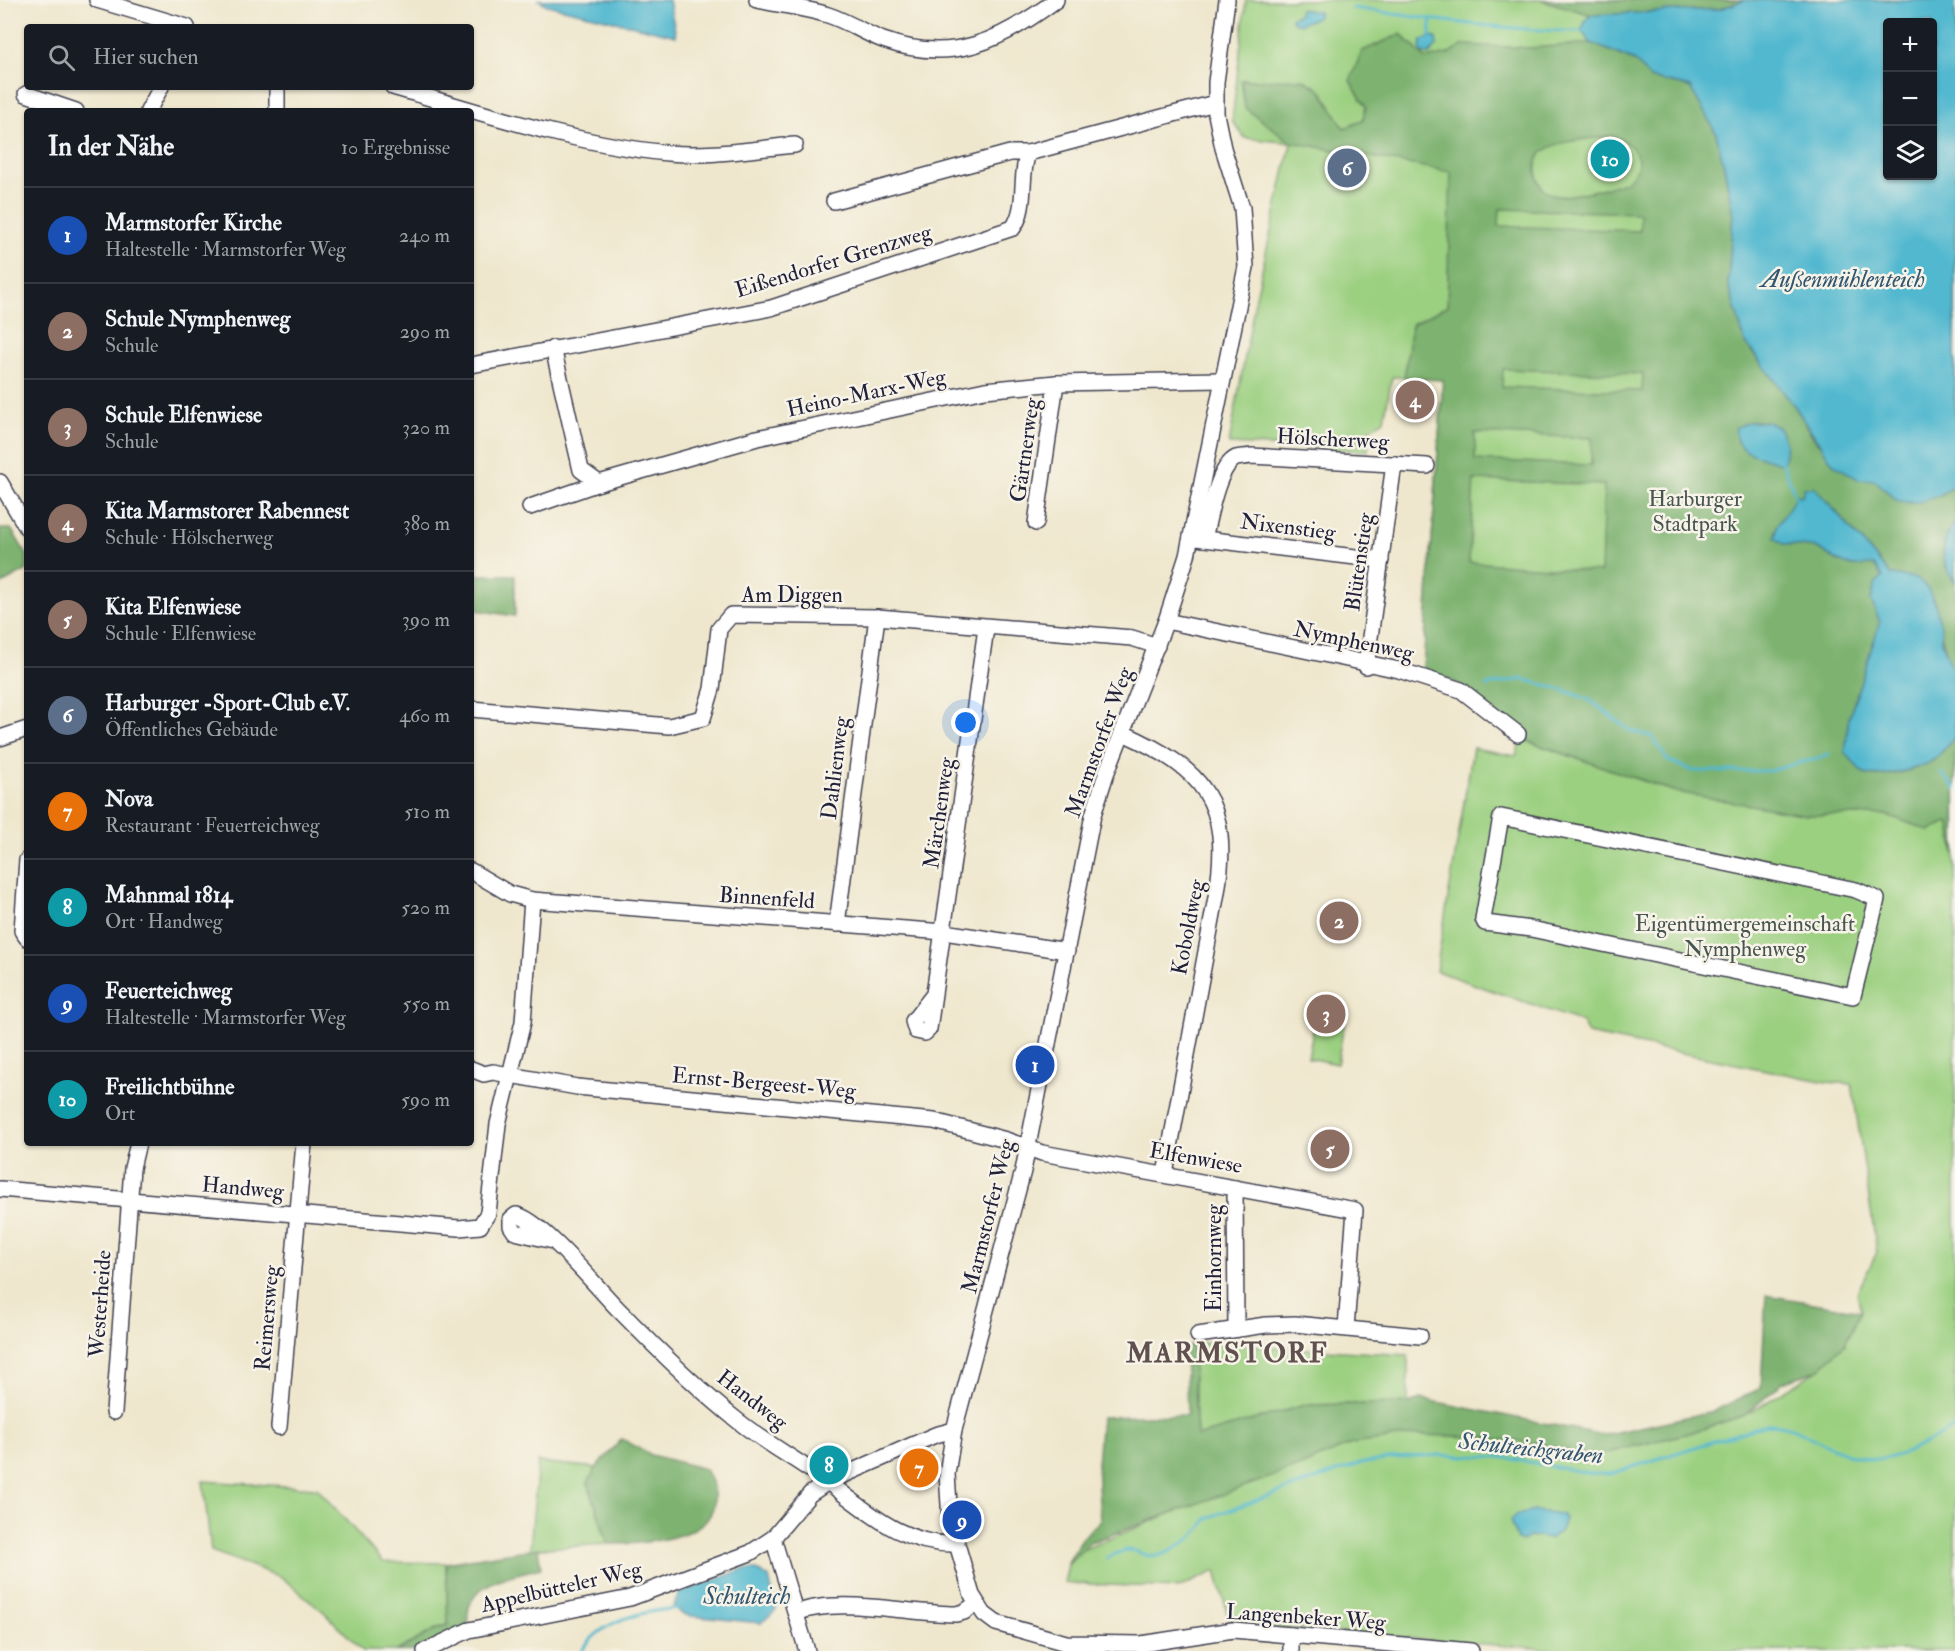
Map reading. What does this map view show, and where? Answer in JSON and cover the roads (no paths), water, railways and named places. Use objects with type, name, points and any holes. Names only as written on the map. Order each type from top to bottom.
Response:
[{"type":"street","points":[[97,0],[176,24]]},
{"type":"street","points":[[757,0],[830,15],[883,40],[931,50],[950,50],[983,43],[1019,27],[1056,0]]},
{"type":"street","name":"Marmstorfer Weg","points":[[1197,538],[1221,380],[1247,257],[1242,208],[1221,140],[1215,103],[1227,0]]},
{"type":"street","points":[[150,108],[159,90]]},
{"type":"street","points":[[277,108],[278,90]]},
{"type":"street","points":[[403,90],[466,108]]},
{"type":"street","points":[[26,94],[67,108]]},
{"type":"street","points":[[834,201],[1010,153],[1028,153],[1215,103]]},
{"type":"street","points":[[474,110],[543,130],[658,152],[717,152],[795,145]]},
{"type":"street","name":"Eißendorfer Grenzweg","points":[[474,364],[771,308],[1013,228],[1019,219],[1028,153]]},
{"type":"street","points":[[552,348],[581,470],[599,483]]},
{"type":"street","name":"Heino-Marx-Weg","points":[[530,507],[599,483],[817,424],[985,390],[1056,383],[1221,380]]},
{"type":"street","name":"Gärtnerweg","points":[[1036,523],[1056,383]]},
{"type":"street","name":"Hölscherweg","points":[[1236,458],[1251,456],[1427,466]]},
{"type":"street","name":"Marmstorfer Weg","points":[[976,1604],[950,1521],[947,1487],[954,1430],[1029,1146],[1093,815],[1221,478],[1227,466],[1236,458]]},
{"type":"street","name":"Blütenstieg","points":[[1366,666],[1394,464]]},
{"type":"street","points":[[0,482],[24,523]]},
{"type":"street","name":"Nixenstieg","points":[[1197,538],[1381,560]]},
{"type":"street","name":"Am Diggen","points":[[474,709],[669,726],[703,718],[712,689],[719,629],[731,615],[877,618],[1132,638],[1157,646]]},
{"type":"street","name":"Dahlienweg","points":[[837,924],[877,618]]},
{"type":"street","name":"Nymphenweg","points":[[1166,621],[1366,666],[1399,670],[1461,690],[1518,734]]},
{"type":"street","name":"Märchenweg","points":[[934,994],[986,628]]},
{"type":"street","points":[[0,738],[24,730]]},
{"type":"street","name":"Koboldweg","points":[[1123,733],[1161,750],[1194,778],[1208,797],[1217,817],[1221,834],[1219,882],[1165,1174]]},
{"type":"street","points":[[1502,817],[1856,890],[1877,899],[1852,996],[1531,929],[1485,923],[1483,919],[1487,889],[1502,817]]},
{"type":"street","name":"Binnenfeld","points":[[474,873],[510,894],[532,900],[944,932],[1067,951]]},
{"type":"street","points":[[509,1077],[523,1022],[532,900]]},
{"type":"street","points":[[24,918],[22,934],[24,936]]},
{"type":"street","name":"Ernst-Bergeest-Weg","points":[[474,1060],[487,1065],[493,1072]]},
{"type":"street","name":"Ernst-Bergeest-Weg","points":[[474,1070],[484,1074],[493,1072],[509,1077],[577,1088],[927,1120],[1029,1146]]},
{"type":"street","name":"Handweg","points":[[0,1190],[467,1229],[482,1225],[488,1213],[496,1138],[509,1077]]},
{"type":"street","name":"Westerheide","points":[[114,1412],[130,1200],[137,1146]]},
{"type":"street","name":"Reimersweg","points":[[279,1427],[304,1146]]},
{"type":"street","name":"Elfenwiese","points":[[1029,1146],[1042,1153],[1355,1210],[1346,1328]]},
{"type":"street","name":"Einhornweg","points":[[1235,1188],[1236,1328]]},
{"type":"street","name":"Handweg","points":[[553,1241],[621,1312],[738,1421],[828,1482],[883,1524],[931,1543],[956,1544]]},
{"type":"street","points":[[1198,1335],[1236,1328],[1295,1324],[1420,1336]]},
{"type":"street","name":"Appelbütteler Weg","points":[[425,1651],[469,1630],[630,1598],[750,1553],[773,1538],[810,1494],[828,1482],[935,1435],[954,1430]]},
{"type":"street","points":[[773,1538],[796,1613],[803,1648]]},
{"type":"street","points":[[796,1613],[809,1608],[836,1607],[956,1614],[976,1604]]},
{"type":"street","name":"Langenbeker Weg","points":[[976,1604],[986,1617],[996,1623],[1066,1643],[1132,1648],[1233,1630],[1471,1651]]},
{"type":"street","points":[[1291,1635],[1291,1651]]},
{"type":"water","points":[[539,0],[669,0],[676,36],[547,5]]},
{"type":"water","name":"Außenmühlenteich","points":[[1745,0],[1955,0],[1955,485],[1927,500],[1904,502],[1896,500],[1875,480],[1858,479],[1833,464],[1796,408],[1745,342],[1728,284],[1733,214],[1716,133],[1690,87],[1650,78],[1635,61],[1591,43],[1581,31],[1587,18],[1592,15],[1720,9]]},
{"type":"water","points":[[1300,9],[1319,12],[1317,18],[1299,24],[1292,21],[1291,18],[1299,14]]},
{"type":"water","points":[[1430,37],[1436,38],[1437,46],[1429,54],[1423,54],[1420,48],[1422,40]]},
{"type":"water","points":[[1749,422],[1769,422],[1780,429],[1786,444],[1784,461],[1780,463],[1757,456],[1738,443],[1736,427]]},
{"type":"water","points":[[1804,488],[1815,488],[1891,575],[1917,578],[1928,589],[1935,603],[1942,630],[1941,639],[1953,671],[1955,737],[1931,762],[1901,772],[1870,775],[1861,771],[1845,753],[1849,718],[1880,622],[1871,600],[1875,585],[1883,577],[1874,565],[1852,566],[1838,561],[1818,548],[1784,544],[1775,538],[1777,526],[1797,495],[1802,496]]},
{"type":"water","points":[[1955,521],[1955,583],[1946,566],[1943,552],[1946,538]]},
{"type":"water","points":[[1534,1511],[1562,1514],[1565,1519],[1561,1531],[1549,1539],[1531,1536],[1523,1541],[1517,1540],[1510,1521],[1517,1515]]},
{"type":"water","name":"Schulteich","points":[[744,1569],[757,1570],[769,1577],[776,1610],[761,1623],[690,1616],[682,1614],[674,1606],[679,1593]]},
{"type":"waterway","points":[[1353,8],[1496,27],[1581,31]]},
{"type":"waterway","points":[[1430,37],[1431,20]]},
{"type":"waterway","points":[[1782,462],[1796,497]]},
{"type":"waterway","points":[[1486,686],[1522,679],[1590,700],[1629,730],[1653,737],[1667,760],[1693,771],[1769,771],[1829,755]]},
{"type":"waterway","points":[[1941,773],[1955,788]]},
{"type":"waterway","name":"Schulteichgraben","points":[[1107,1558],[1129,1550],[1149,1556],[1163,1554],[1193,1536],[1207,1518],[1359,1464],[1396,1458],[1439,1455],[1501,1457],[1594,1474],[1610,1474],[1768,1424],[1793,1429],[1838,1450],[1872,1459],[1902,1454],[1955,1427]]},
{"type":"waterway","name":"Schulteichgraben","points":[[582,1651],[590,1640],[612,1624],[638,1614],[679,1608]]},
{"type":"place","name":"Freilichtbühne","points":[[1610,159]]},
{"type":"place","name":"Harburger -Sport-Club e.V.","points":[[1347,168]]},
{"type":"place","name":"Kita Marmstorer Rabennest","points":[[1415,400]]},
{"type":"place","name":"Schule Nymphenweg","points":[[1339,921]]},
{"type":"place","name":"Schule Elfenwiese","points":[[1326,1014]]},
{"type":"place","name":"Marmstorfer Kirche","points":[[1035,1065]]},
{"type":"place","name":"Kita Elfenwiese","points":[[1330,1149]]},
{"type":"place","name":"Mahnmal 1814","points":[[829,1465]]},
{"type":"place","name":"Nova","points":[[919,1468]]},
{"type":"place","name":"Feuerteichweg","points":[[962,1520]]},
{"type":"district","name":"MARMSTORF","points":[[1227,1352]]},
{"type":"park label","name":"Harburger Stadtpark","points":[[1695,510]]},
{"type":"park label","name":"Eigentümergemeinschaft Nymphenweg","points":[[1745,936]]}]
